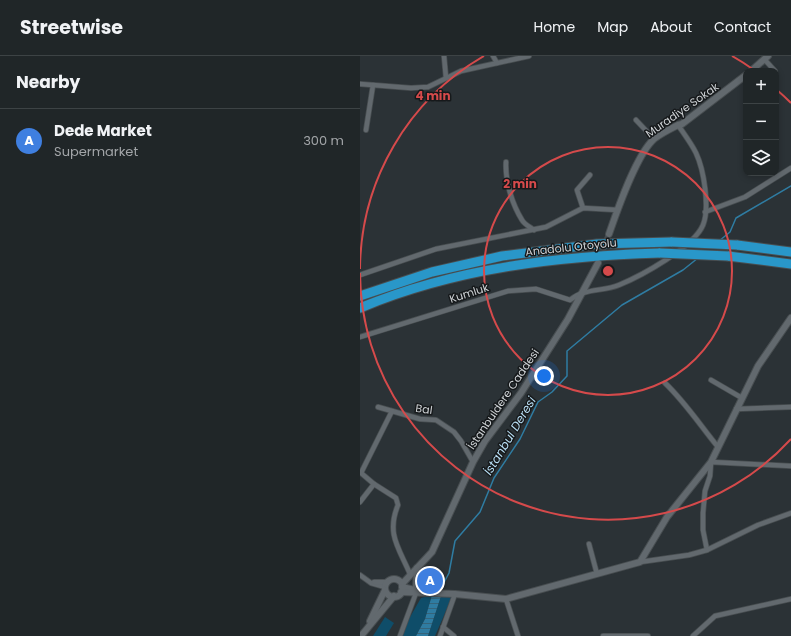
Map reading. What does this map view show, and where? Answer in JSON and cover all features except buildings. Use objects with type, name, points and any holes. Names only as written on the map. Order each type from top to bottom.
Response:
[{"type":"highway","name":"Anadolu Otoyolu","points":[[360,296],[432,272],[502,256],[597,244],[672,242],[737,245],[791,252]]},
{"type":"highway","name":"Anadolu Otoyolu","points":[[360,308],[436,283],[469,274],[505,267],[596,255],[660,253],[728,256],[791,264]]},
{"type":"street","points":[[444,56],[446,78]]},
{"type":"street","points":[[493,56],[497,62]]},
{"type":"street","points":[[360,84],[410,88],[428,87],[461,71],[529,56]]},
{"type":"street","points":[[755,68],[767,58],[773,68]]},
{"type":"street","name":"Muradiye Sokak","points":[[609,234],[643,153],[654,139],[682,124],[704,109],[743,77]]},
{"type":"street","points":[[366,130],[373,85]]},
{"type":"street","points":[[636,120],[654,139]]},
{"type":"street","name":"Kumluk","points":[[360,337],[508,290],[536,289],[570,300],[584,293],[598,291],[618,285],[657,266],[693,240],[703,225],[705,212],[705,190],[700,164],[696,152],[678,125]]},
{"type":"street","points":[[506,162],[506,175],[513,200],[522,221],[534,230]]},
{"type":"street","points":[[705,212],[745,197],[791,168]]},
{"type":"street","points":[[584,208],[577,190],[590,174]]},
{"type":"street","points":[[360,275],[436,249],[546,227],[584,208],[591,207],[618,210]]},
{"type":"street","name":"İstanbuldere Caddesi","points":[[386,586],[395,579],[410,574],[432,552],[473,462],[485,441],[521,393],[584,293],[598,263]]},
{"type":"street","points":[[640,562],[667,517],[711,462],[758,366],[791,319]]},
{"type":"street","points":[[711,380],[742,398]]},
{"type":"street","points":[[665,383],[680,397],[692,416],[718,447]]},
{"type":"street","name":"Bal","points":[[378,407],[420,419],[436,420],[454,432],[473,462]]},
{"type":"street","points":[[736,409],[791,407]]},
{"type":"street","points":[[392,411],[361,473],[374,484],[396,498],[398,505],[392,525],[396,544],[410,574]]},
{"type":"street","points":[[711,462],[791,466]]},
{"type":"street","points":[[707,550],[703,530],[703,513],[705,491],[710,476],[711,462]]},
{"type":"street","points":[[360,502],[374,484]]},
{"type":"street","points":[[395,579],[402,588],[418,592],[506,599],[640,562],[689,555],[707,550],[758,525],[791,513]]},
{"type":"street","points":[[589,544],[596,574]]},
{"type":"street","points":[[400,636],[418,592],[417,568]]},
{"type":"street","name":"İstanbuldere Caddesi","points":[[394,596],[417,568]]},
{"type":"street","points":[[360,575],[371,583],[386,586]]},
{"type":"street","points":[[361,636],[394,596],[388,594],[386,586]]},
{"type":"street","points":[[366,630],[386,586]]},
{"type":"street","points":[[440,636],[455,594]]},
{"type":"street","points":[[506,599],[518,636]]},
{"type":"street","points":[[693,636],[715,616],[791,599]]},
{"type":"street","points":[[443,627],[454,636]]},
{"type":"street","points":[[603,636],[648,636]]},
{"type":"shaded area","points":[[432,595],[425,619],[416,636],[399,636],[421,598]]},
{"type":"shaded area","points":[[432,595],[441,596],[428,636],[416,636],[425,619]]},
{"type":"shaded area","points":[[441,596],[452,597],[435,636],[428,636]]},
{"type":"shaded area","points":[[385,617],[394,623],[386,636],[373,636]]},
{"type":"waterway","name":"İstanbul Deresi","points":[[719,241],[730,232],[736,218],[791,186]]},
{"type":"waterway","name":"İstanbul Deresi","points":[[439,592],[449,573],[455,541],[480,512],[494,478],[520,439],[538,402],[552,392],[567,376],[567,351],[622,305],[683,270],[698,258]]},
{"type":"tunnel","points":[[599,259],[609,234]]},
{"type":"place","name":"Dede Market","points":[[430,581]]}]
